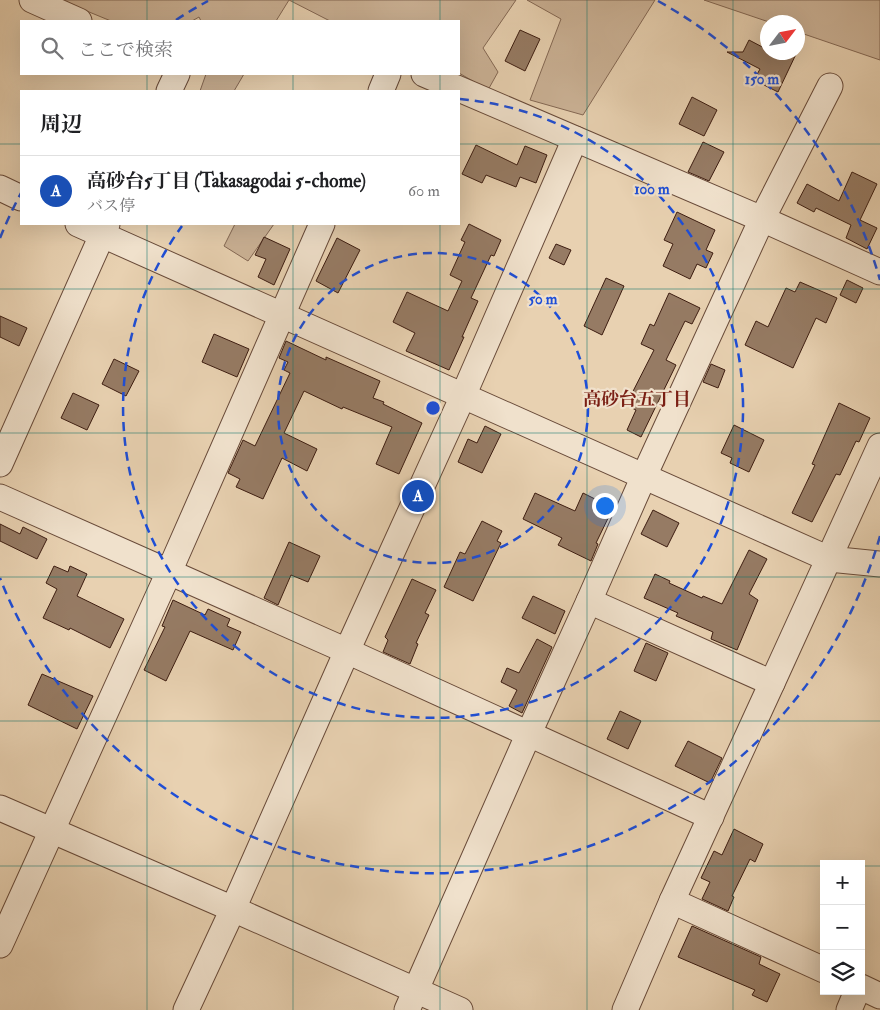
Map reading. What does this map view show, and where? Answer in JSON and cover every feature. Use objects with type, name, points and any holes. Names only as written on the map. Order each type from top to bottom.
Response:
[{"type":"street","points":[[32,0],[77,20]]},
{"type":"street","points":[[169,90],[177,75]]},
{"type":"street","points":[[380,90],[388,75]]},
{"type":"street","points":[[426,75],[762,219],[880,272]]},
{"type":"street","points":[[411,1000],[644,476],[762,219],[830,86]]},
{"type":"street","points":[[186,1010],[463,396],[575,139]]},
{"type":"street","points":[[0,188],[20,198]]},
{"type":"street","points":[[83,225],[105,229],[282,314],[829,559],[880,564]]},
{"type":"street","points":[[0,945],[169,572],[322,225]]},
{"type":"street","points":[[0,464],[105,229]]},
{"type":"street","points":[[625,1010],[672,901],[880,446]]},
{"type":"street","points":[[0,497],[347,651],[711,817]]},
{"type":"street","points":[[590,601],[772,683]]},
{"type":"street","points":[[0,808],[233,908],[411,1000],[460,1010]]},
{"type":"street","points":[[672,901],[820,968]]},
{"type":"street","points":[[865,990],[880,996]]},
{"type":"street","points":[[849,1010],[855,995]]},
{"type":"shaded area","points":[[60,0],[289,0],[277,20],[200,20],[199,17],[194,20],[109,20]]},
{"type":"shaded area","points":[[289,0],[516,0],[483,48],[498,72],[488,90],[460,74],[460,20],[328,20]]},
{"type":"shaded area","points":[[527,0],[655,0],[583,115],[530,100],[561,19]]},
{"type":"shaded area","points":[[704,0],[880,0],[880,60],[805,34],[805,15],[760,15],[760,19]]},
{"type":"shaded area","points":[[206,75],[243,75],[235,90],[200,90]]},
{"type":"shaded area","points":[[234,225],[273,225],[248,261],[224,246]]},
{"type":"building","points":[[520,30],[540,39],[525,71],[505,61]]},
{"type":"building","points":[[749,40],[760,46],[760,60],[793,60],[778,92],[754,80],[760,69],[727,52],[743,52]]},
{"type":"building","points":[[692,97],[717,110],[704,136],[679,124]]},
{"type":"building","points":[[703,142],[724,152],[709,181],[688,172]]},
{"type":"building","points":[[476,145],[517,165],[525,146],[547,155],[536,183],[520,177],[516,187],[486,175],[482,183],[462,174]]},
{"type":"building","points":[[852,172],[877,184],[860,220],[877,228],[867,249],[846,238],[851,225],[816,208],[814,212],[797,203],[807,184],[839,201]]},
{"type":"building","points":[[677,212],[715,230],[706,250],[713,253],[706,268],[697,264],[690,279],[663,266],[673,244],[664,240]]},
{"type":"building","points":[[469,224],[501,240],[494,256],[491,255],[471,298],[478,301],[449,370],[406,351],[415,333],[393,322],[407,292],[448,311],[462,281],[450,275],[465,242],[461,240]]},
{"type":"building","points":[[264,237],[290,249],[274,285],[258,277],[266,259],[255,255]]},
{"type":"building","points":[[337,238],[360,250],[338,293],[316,281]]},
{"type":"building","points":[[556,244],[571,250],[564,265],[549,258]]},
{"type":"building","points":[[606,278],[624,286],[602,335],[584,326]]},
{"type":"building","points":[[847,280],[863,288],[856,303],[840,295]]},
{"type":"building","points":[[800,282],[837,298],[826,323],[816,318],[793,368],[745,345],[756,321],[768,327],[786,288],[795,292]]},
{"type":"building","points":[[669,293],[700,308],[692,324],[685,321],[666,360],[676,365],[641,437],[627,430],[636,410],[626,405],[654,350],[641,344],[650,324],[654,326]]},
{"type":"building","points":[[0,316],[27,328],[19,346],[0,337]]},
{"type":"building","points":[[214,334],[249,349],[237,377],[202,362]]},
{"type":"building","points":[[286,341],[326,360],[326,357],[380,381],[373,398],[422,423],[399,474],[376,464],[392,427],[343,407],[342,409],[304,391],[284,433],[317,449],[307,471],[282,458],[263,499],[236,487],[240,479],[228,473],[243,440],[255,446],[290,373],[284,370],[288,362],[279,358]]},
{"type":"building","points":[[114,359],[139,371],[126,396],[102,384]]},
{"type":"building","points":[[711,364],[725,370],[718,388],[703,382]]},
{"type":"building","points":[[73,393],[99,405],[87,430],[61,418]]},
{"type":"building","points":[[839,403],[870,418],[859,442],[856,441],[840,475],[836,474],[812,522],[792,513],[815,465],[812,464]]},
{"type":"building","points":[[734,425],[764,440],[749,472],[730,463],[732,458],[721,453]]},
{"type":"building","points":[[485,426],[501,434],[482,473],[458,462],[468,439],[477,443]]},
{"type":"building","points":[[535,493],[575,511],[583,493],[613,508],[596,543],[598,544],[591,561],[558,545],[562,538],[523,519]]},
{"type":"building","points":[[653,510],[679,523],[667,547],[641,534]]},
{"type":"building","points":[[482,521],[502,531],[497,541],[501,543],[473,601],[444,587],[460,552],[465,554]]},
{"type":"building","points":[[0,524],[20,534],[23,527],[47,539],[37,559],[0,541]]},
{"type":"building","points":[[289,542],[320,556],[308,582],[291,575],[278,605],[264,598]]},
{"type":"building","points":[[749,550],[767,559],[749,594],[758,600],[737,650],[711,639],[713,632],[676,616],[678,613],[644,598],[655,574],[670,581],[669,583],[702,598],[703,596],[722,604]]},
{"type":"building","points":[[54,566],[68,572],[70,566],[87,574],[77,596],[124,619],[110,648],[70,628],[69,630],[43,618],[57,589],[46,583]]},
{"type":"building","points":[[412,579],[436,590],[425,613],[429,615],[416,643],[418,644],[410,664],[383,652],[388,640],[385,637]]},
{"type":"building","points":[[533,596],[565,611],[555,634],[522,618]]},
{"type":"building","points":[[173,600],[205,615],[208,609],[230,619],[227,626],[241,632],[233,650],[190,631],[166,681],[144,670],[165,627],[162,626]]},
{"type":"building","points":[[537,639],[552,647],[522,713],[509,706],[517,690],[501,682],[507,668],[519,673]]},
{"type":"building","points":[[646,643],[668,653],[656,681],[634,671]]},
{"type":"building","points":[[42,674],[93,696],[77,729],[28,705]]},
{"type":"building","points":[[620,711],[641,721],[628,749],[607,739]]},
{"type":"building","points":[[688,741],[722,758],[710,783],[675,766]]},
{"type":"building","points":[[734,829],[763,844],[755,862],[750,859],[732,896],[734,897],[728,911],[702,899],[710,882],[701,878],[714,851],[722,855]]},
{"type":"building","points":[[692,926],[761,957],[759,964],[780,974],[767,1002],[752,995],[755,990],[678,957]]},
{"type":"place","name":"高砂台5丁目 (Takasagodai 5-chome)","points":[[418,496]]},
{"type":"district","name":"高砂台五丁目","points":[[637,399]]}]
